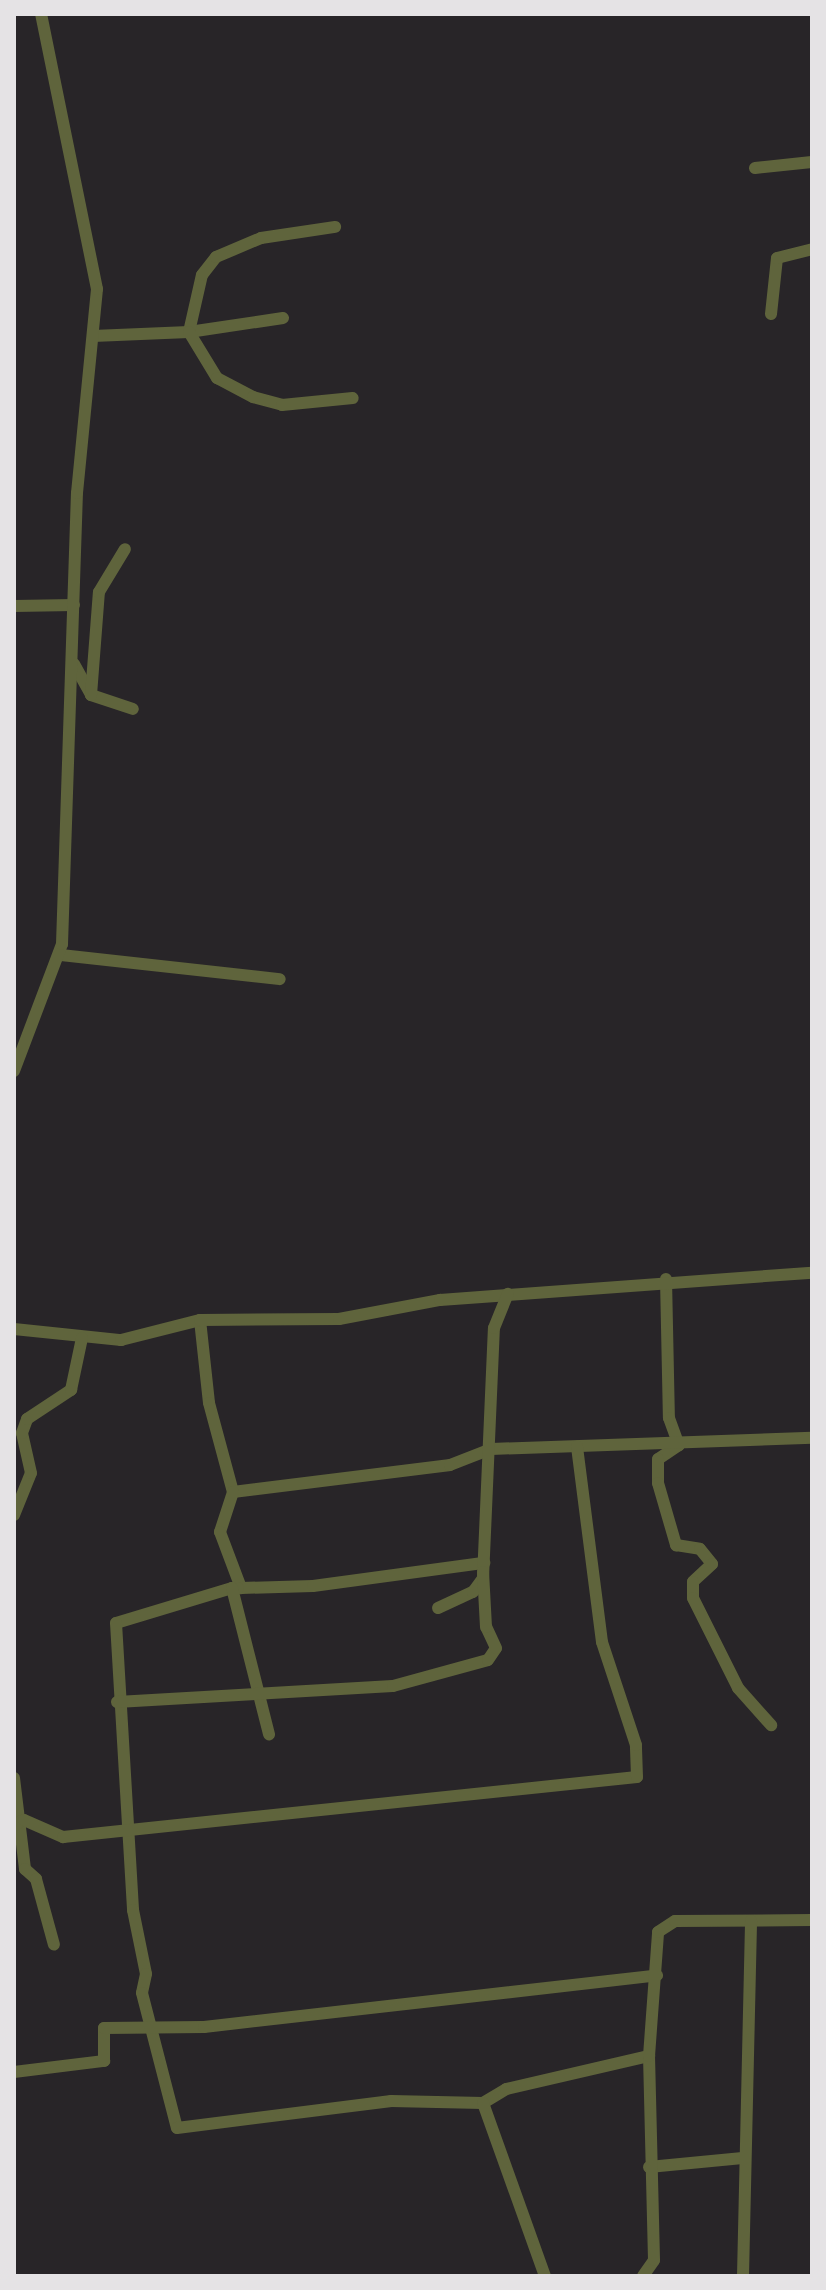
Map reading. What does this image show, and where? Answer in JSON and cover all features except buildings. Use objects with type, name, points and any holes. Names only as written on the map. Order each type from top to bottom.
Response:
[{"type":"street","points":[[14,1071],[61,955],[74,605],[93,336],[95,261],[41,14]]},
{"type":"street","points":[[755,168],[812,162]]},
{"type":"street","points":[[335,227],[261,238],[216,257],[202,275],[189,332],[217,378],[253,397],[292,405],[353,398]]},
{"type":"street","points":[[771,314],[777,258],[812,249]]},
{"type":"street","points":[[93,336],[189,332],[283,318]]},
{"type":"street","points":[[91,695],[99,592],[125,549]]},
{"type":"street","points":[[14,606],[74,605]]},
{"type":"street","points":[[72,661],[91,695],[133,709]]},
{"type":"street","points":[[61,955],[280,979]]},
{"type":"street","points":[[14,1329],[121,1340],[200,1320],[339,1319],[508,1294],[666,1279],[812,1273]]},
{"type":"street","points":[[666,1279],[669,1418],[679,1445]]},
{"type":"street","points":[[117,1702],[261,1690],[393,1686],[488,1660],[496,1648],[486,1627],[484,1567],[498,1308],[508,1294]]},
{"type":"street","points":[[490,1296],[498,1308]]},
{"type":"street","points":[[200,1320],[209,1403],[233,1492],[220,1532],[261,1690],[269,1734]]},
{"type":"street","points":[[14,1515],[31,1473],[22,1433],[27,1419],[71,1390],[82,1338]]},
{"type":"street","points":[[233,1492],[450,1465],[491,1449],[679,1445],[812,1438]]},
{"type":"street","points":[[679,1445],[658,1459],[657,1477],[676,1545],[700,1549],[712,1564],[693,1582],[693,1598],[738,1688],[771,1725]]},
{"type":"street","points":[[19,1823],[47,1836],[637,1777],[636,1745],[602,1642],[577,1447]]},
{"type":"street","points":[[484,1567],[313,1586],[236,1588],[116,1623],[117,1702],[126,1830],[145,2022],[177,2128],[391,2101],[483,2103],[506,2089],[649,2056]]},
{"type":"street","points":[[438,1608],[473,1592],[484,1567]]},
{"type":"street","points":[[14,1778],[25,1869],[36,1879],[54,1945]]},
{"type":"street","points":[[643,2276],[654,2260],[649,2167],[649,2056],[658,1932],[667,1923],[812,1920]]},
{"type":"street","points":[[743,2276],[743,2158],[754,2009],[751,1921]]},
{"type":"street","points":[[14,2072],[104,2061],[104,2028],[145,2022],[204,2027],[657,1975]]},
{"type":"street","points":[[483,2103],[545,2276]]},
{"type":"street","points":[[649,2167],[743,2158]]}]
